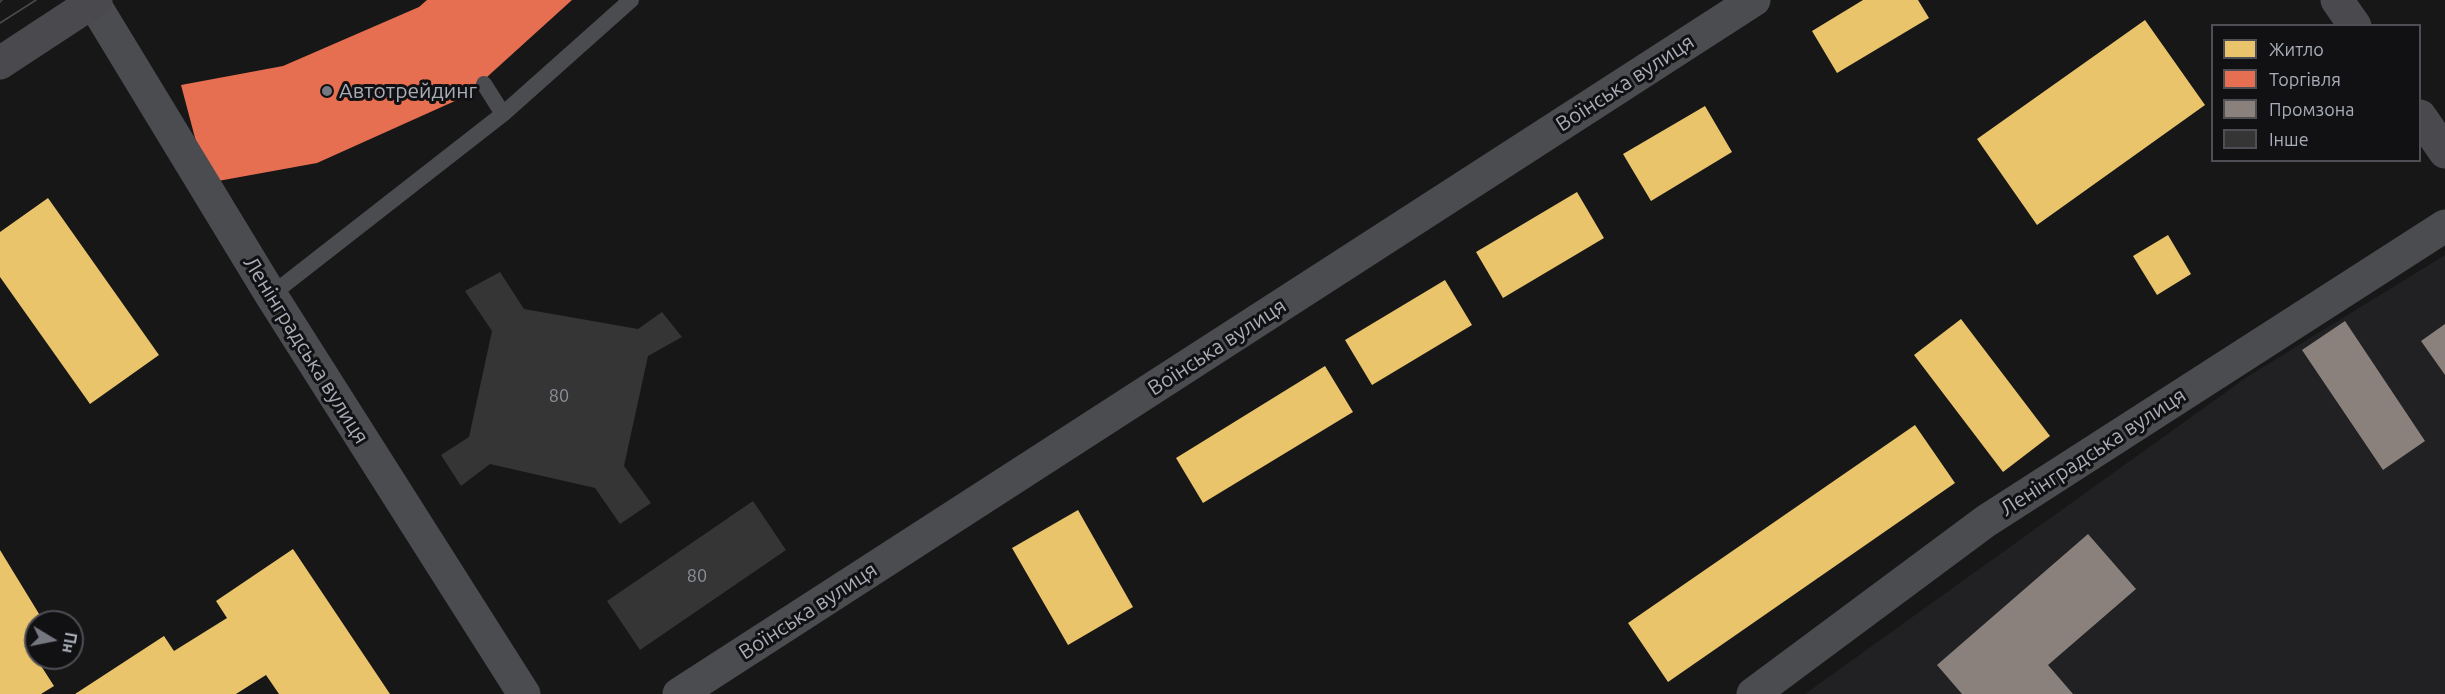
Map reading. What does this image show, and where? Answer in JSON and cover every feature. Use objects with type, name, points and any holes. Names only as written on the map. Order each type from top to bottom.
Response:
[{"type":"main road","points":[[2337,0],[2354,24]]},
{"type":"main road","points":[[0,63],[95,1]]},
{"type":"main road","points":[[2421,117],[2445,152]]},
{"type":"street","name":"Воїнська вулиця","points":[[679,694],[1754,0]]},
{"type":"street","name":"Ленінградська вулиця","points":[[95,1],[271,295],[524,694]]},
{"type":"street","name":"Ленінградська вулиця","points":[[1753,694],[1986,521],[2445,226]]},
{"type":"lane","points":[[271,295],[503,114],[631,0]]},
{"type":"lane","points":[[484,84],[503,114]]},
{"type":"shaded area","points":[[2445,255],[2445,694],[1805,694],[2247,377]]},
{"type":"building: Житло","points":[[1863,0],[1918,0],[1929,18],[1837,73],[1812,31]]},
{"type":"building: Житло","points":[[2145,20],[2205,105],[2037,225],[1977,139]]},
{"type":"building: Житло","points":[[1705,106],[1732,152],[1651,201],[1623,154]]},
{"type":"building: Житло","points":[[1577,192],[1604,238],[1503,298],[1476,252]]},
{"type":"building: Житло","points":[[48,198],[159,355],[90,404],[0,277],[0,232]]},
{"type":"building: Житло","points":[[2168,235],[2191,274],[2157,295],[2133,256]]},
{"type":"building: Житло","points":[[1445,280],[1472,325],[1372,385],[1345,340]]},
{"type":"building: Житло","points":[[1961,319],[2050,436],[2003,472],[1914,355]]},
{"type":"building: Житло","points":[[1325,366],[1353,412],[1203,503],[1176,458]]},
{"type":"building: Житло","points":[[1915,425],[1955,483],[1668,682],[1628,623]]},
{"type":"building: Житло","points":[[1078,510],[1133,607],[1068,645],[1012,548]]},
{"type":"building: Житло","points":[[293,549],[390,694],[279,694],[266,675],[236,694],[75,694],[164,636],[174,651],[227,618],[216,601]]},
{"type":"building: Житло","points":[[0,550],[37,610],[24,610],[24,670],[44,670],[54,686],[41,694],[0,694]]},
{"type":"building: Торгівля","name":"Автотрейдинг","points":[[427,0],[572,0],[466,96],[317,163],[207,183],[181,85],[283,66],[419,7]]},
{"type":"building: Промзона","points":[[2345,321],[2425,441],[2383,470],[2302,350]]},
{"type":"building: Промзона","points":[[2445,324],[2445,375],[2421,341]]},
{"type":"building: Промзона","points":[[2088,534],[2136,589],[2048,665],[2073,694],[1962,694],[1937,665]]},
{"type":"building: Інше","points":[[500,272],[524,309],[638,329],[662,312],[682,337],[648,356],[624,466],[651,503],[620,524],[595,488],[490,464],[461,486],[441,455],[469,437],[492,331],[465,291]]},
{"type":"building: Інше","points":[[753,501],[786,550],[640,650],[607,601]]},
{"type":"tram line","points":[[0,23],[36,0]]},
{"type":"place","name":"Автотрейдинг","points":[[327,91]]}]
